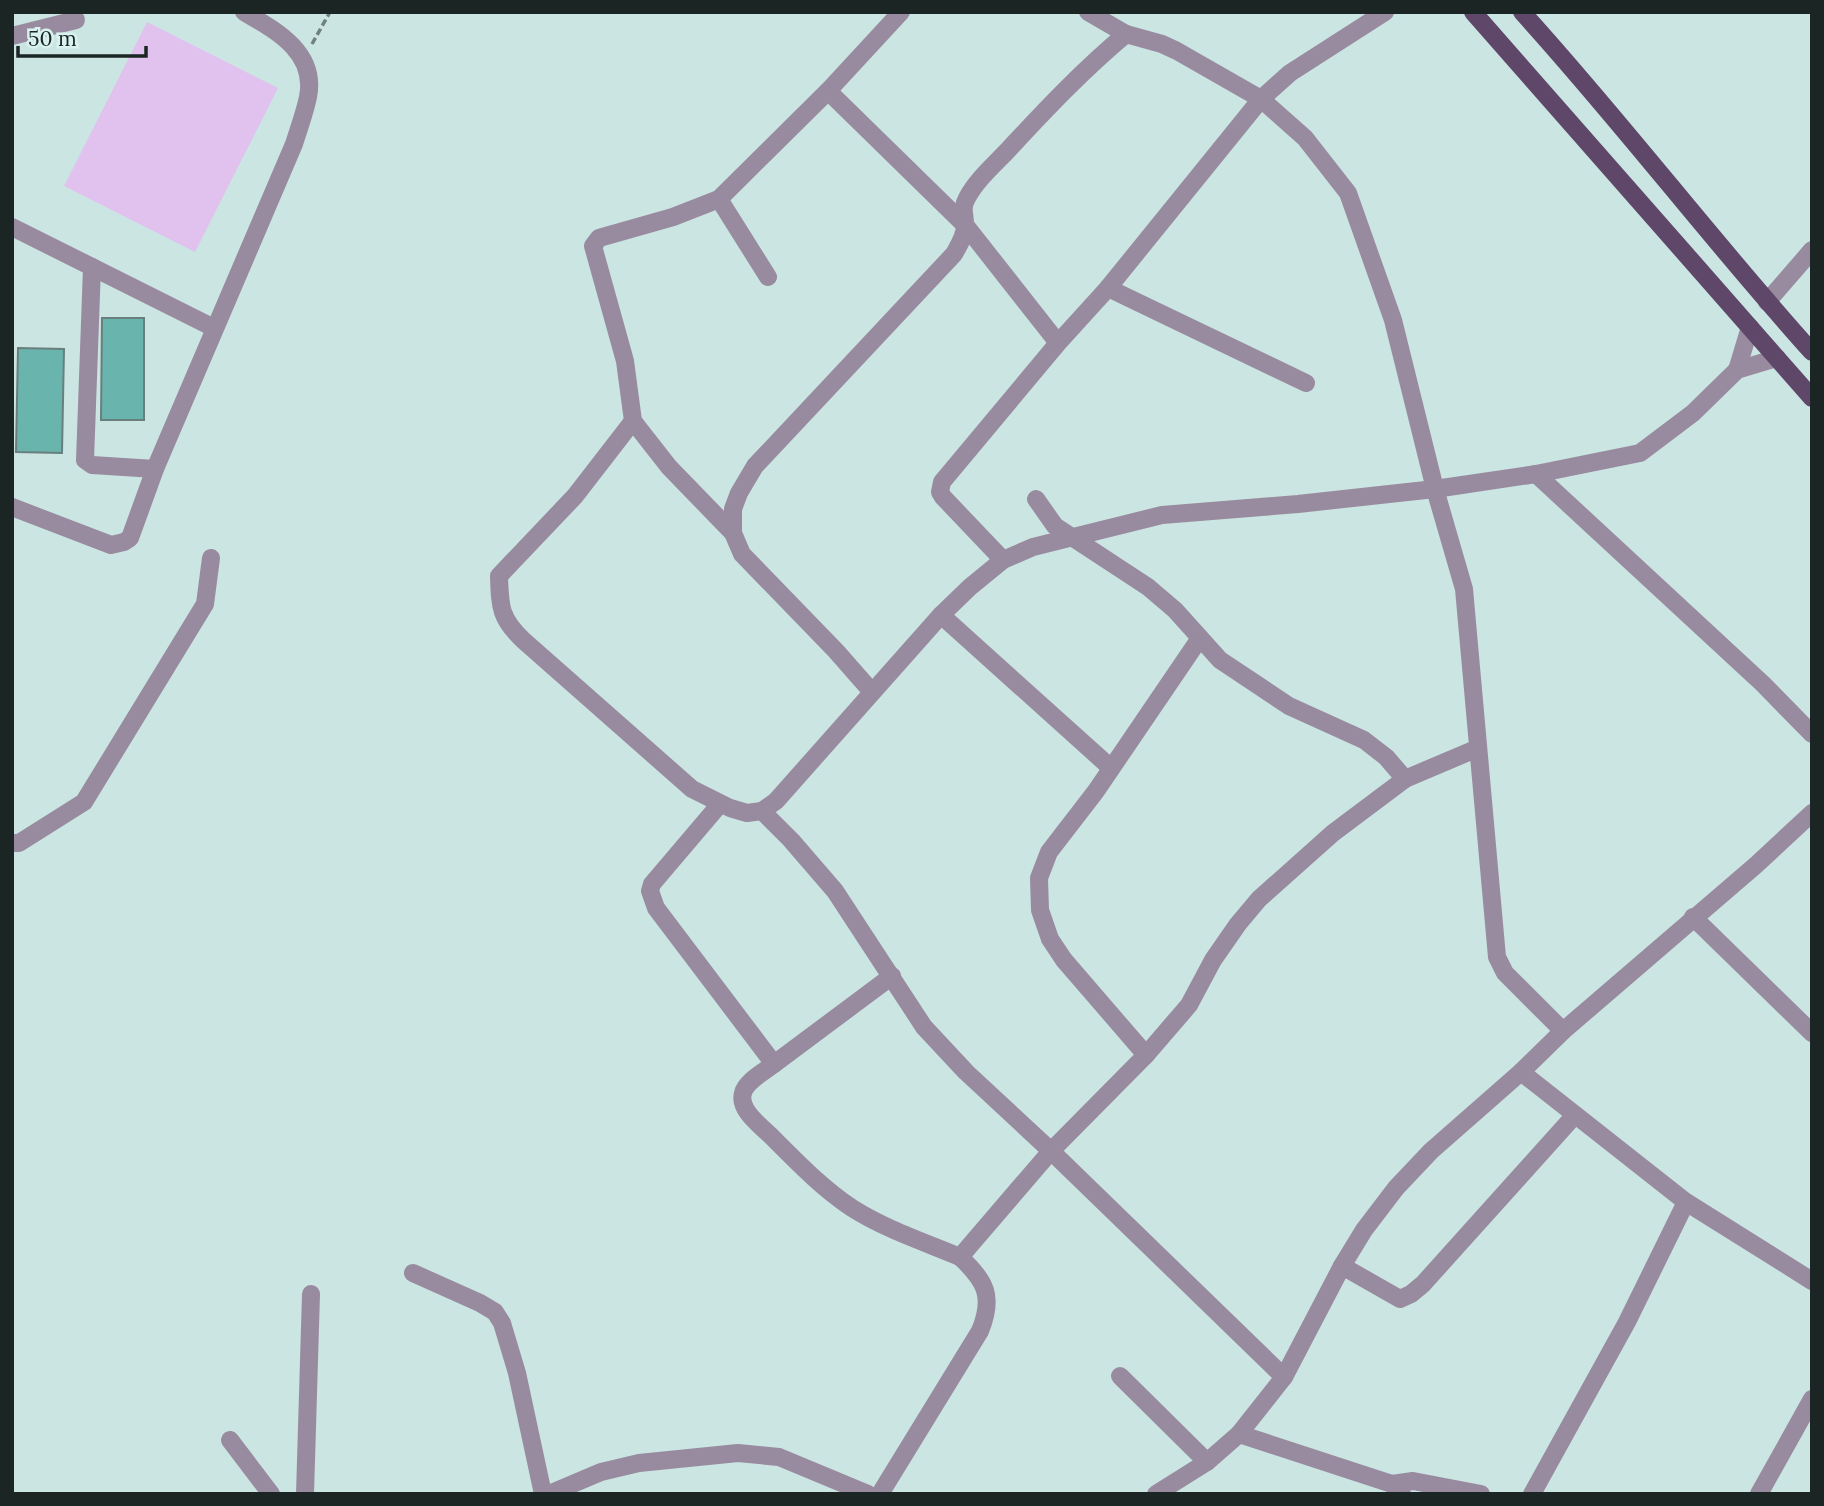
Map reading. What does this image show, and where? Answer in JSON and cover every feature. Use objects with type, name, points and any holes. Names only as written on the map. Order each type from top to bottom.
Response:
[{"type":"main road","points":[[1473,12],[1812,398]]},
{"type":"main road","points":[[1521,12],[1812,352]]},
{"type":"main road","points":[[1709,278],[1731,258]]},
{"type":"street","points":[[12,507],[105,543],[118,544],[130,538],[155,469],[294,144],[309,94],[307,76],[295,48],[284,36],[244,12]]},
{"type":"street","points":[[733,533],[669,467],[633,421],[625,360],[593,246],[599,238],[719,199],[828,91],[901,12]]},
{"type":"street","points":[[1088,12],[1126,34],[1170,48],[1261,99],[1305,138],[1348,193],[1393,320],[1435,489],[1464,589],[1497,957],[1505,973],[1563,1031]]},
{"type":"street","points":[[1003,559],[943,497],[940,487],[1058,343],[1108,288],[1261,99],[1290,74],[1385,12]]},
{"type":"street","points":[[12,36],[76,20]]},
{"type":"street","points":[[872,692],[836,651],[741,554],[733,533],[733,509],[739,493],[755,466],[954,254],[966,226],[962,208],[975,185],[1034,122],[1126,34]]},
{"type":"street","points":[[828,91],[966,226],[1058,343]]},
{"type":"street","points":[[719,199],[768,277]]},
{"type":"street","points":[[12,227],[214,328]]},
{"type":"street","points":[[1767,302],[1812,250]]},
{"type":"street","points":[[92,267],[85,460],[90,465],[155,469]]},
{"type":"street","points":[[1108,288],[1306,383]]},
{"type":"street","points":[[1737,370],[1750,327]]},
{"type":"street","points":[[633,421],[575,496],[499,576],[503,617],[523,640],[692,789],[720,804],[747,813],[762,811],[776,801],[941,615],[1003,559],[1033,547],[1162,515],[1435,489],[1536,474],[1640,453],[1693,413],[1737,370],[1777,358]]},
{"type":"street","points":[[1536,474],[1812,733]]},
{"type":"street","points":[[1036,499],[1055,526],[1148,587],[1175,610],[1220,660],[1289,706],[1376,748],[1405,779]]},
{"type":"street","points":[[12,843],[19,843],[85,802],[205,604],[211,558]]},
{"type":"street","points":[[941,615],[1111,768]]},
{"type":"street","points":[[1146,1055],[1064,960],[1050,939],[1040,910],[1039,878],[1049,852],[1096,791],[1200,638]]},
{"type":"street","points":[[960,1257],[1051,1151],[1146,1055],[1189,1005],[1213,960],[1259,899],[1332,833],[1405,779],[1478,748]]},
{"type":"street","points":[[720,804],[652,884],[650,891],[656,908],[774,1064]]},
{"type":"street","points":[[762,811],[835,891],[924,1027],[966,1072],[1284,1377]]},
{"type":"street","points":[[1157,1494],[1208,1462],[1239,1434],[1284,1377],[1342,1266],[1364,1230],[1396,1188],[1432,1151],[1563,1031],[1756,865],[1812,813]]},
{"type":"street","points":[[1693,917],[1812,1033]]},
{"type":"street","points":[[880,1494],[979,1331],[988,1312],[986,1292],[979,1274],[960,1257],[854,1209],[820,1184],[750,1115],[742,1101],[746,1086],[892,976]]},
{"type":"street","points":[[1521,1072],[1686,1202],[1812,1281]]},
{"type":"street","points":[[1342,1266],[1390,1295],[1400,1299],[1411,1294],[1575,1115]]},
{"type":"street","points":[[1532,1494],[1627,1322],[1686,1202]]},
{"type":"street","points":[[413,1273],[481,1303],[495,1312],[502,1323],[517,1373],[542,1494]]},
{"type":"street","points":[[305,1494],[311,1294]]},
{"type":"street","points":[[1120,1376],[1208,1462]]},
{"type":"street","points":[[1759,1494],[1812,1399]]},
{"type":"street","points":[[1239,1434],[1397,1489],[1413,1481],[1481,1494]]},
{"type":"street","points":[[230,1440],[271,1494]]},
{"type":"street","points":[[549,1494],[601,1472],[639,1463],[738,1453],[779,1457],[869,1494]]},
{"type":"path","points":[[302,61],[330,12]]},
{"type":"shaded area","points":[[147,22],[278,88],[195,252],[64,186]]},
{"type":"building","points":[[102,318],[144,318],[144,420],[101,420]]},
{"type":"building","points":[[18,348],[64,349],[62,453],[16,452]]}]
